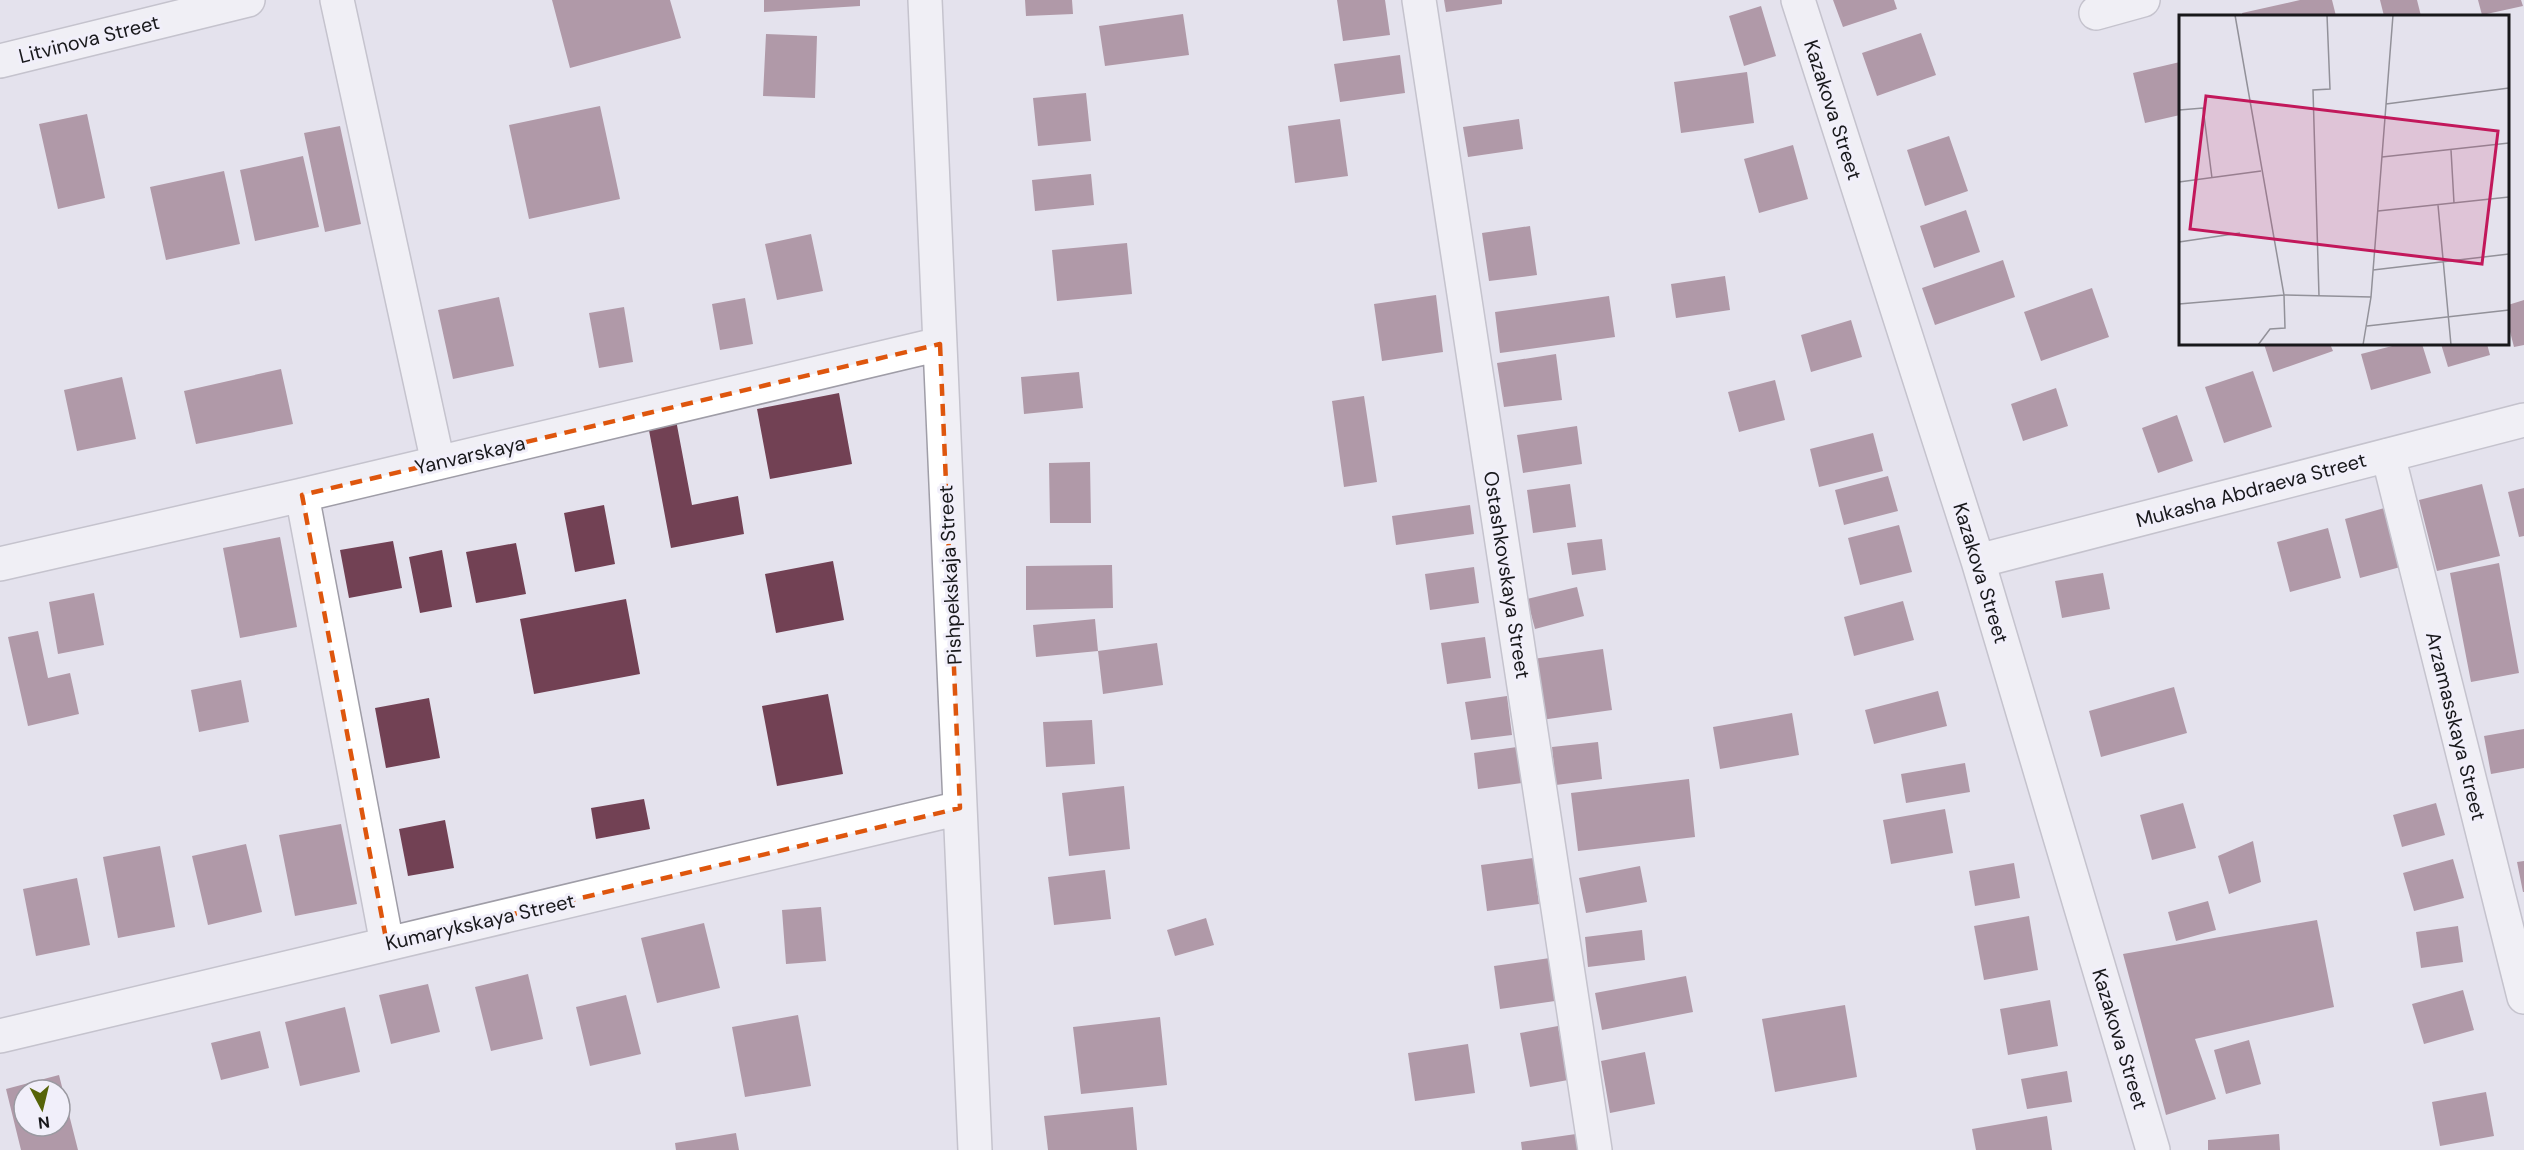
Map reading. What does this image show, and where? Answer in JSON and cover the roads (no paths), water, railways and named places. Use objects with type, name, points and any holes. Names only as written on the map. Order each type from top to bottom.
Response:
[{"type":"street","name":"Litvinova Street","points":[[0,61],[248,0]]},
{"type":"street","points":[[337,0],[438,463]]},
{"type":"street","name":"Pishpekskaja Street","points":[[925,0],[975,1150]]},
{"type":"street","name":"Ostashkovskaya Street","points":[[1419,0],[1595,1150]]},
{"type":"street","name":"Kazakova Street","points":[[1798,0],[1978,561],[2153,1150]]},
{"type":"street","points":[[2096,13],[2143,0]]},
{"type":"street","name":"Yanvarskaya","points":[[0,564],[940,344]]},
{"type":"street","name":"Mukasha Abdraeva Street","points":[[1978,561],[2524,420]]},
{"type":"street","name":"Arzamasskaya Street","points":[[2388,455],[2524,996]]},
{"type":"street","points":[[302,495],[387,944]]},
{"type":"street","name":"Kumarykskaya Street","points":[[0,1036],[960,808]]}]
